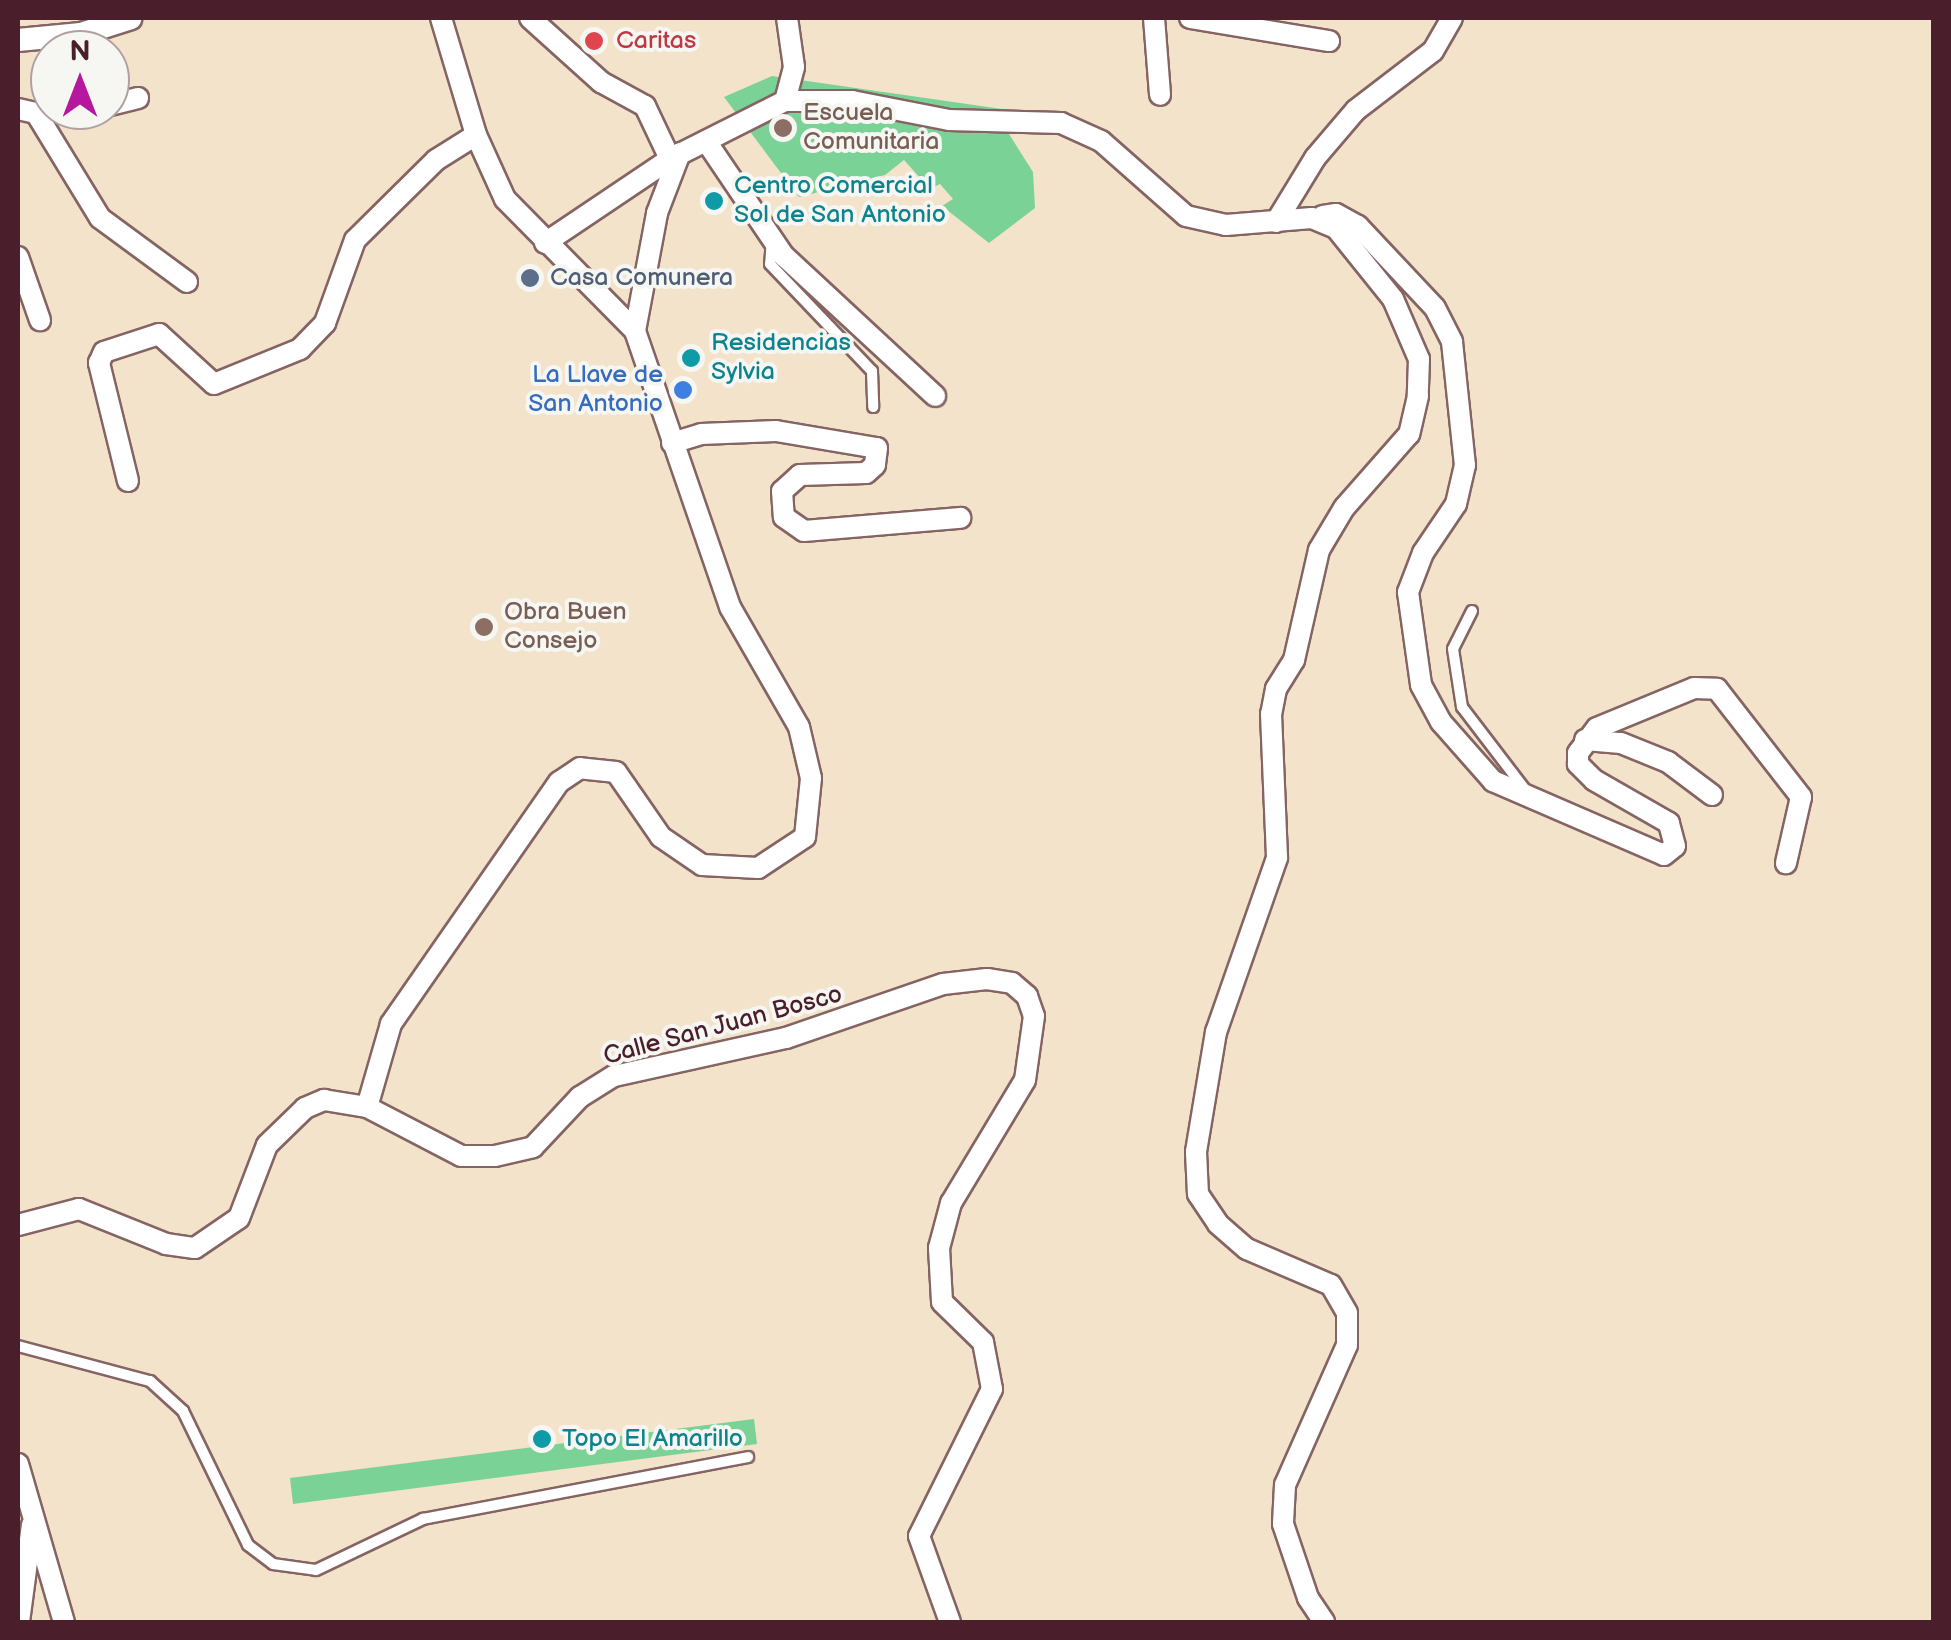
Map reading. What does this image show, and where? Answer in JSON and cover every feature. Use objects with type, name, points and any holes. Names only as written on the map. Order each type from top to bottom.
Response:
[{"type":"street","points":[[18,40],[82,34],[132,18]]},
{"type":"street","points":[[367,1106],[391,1024],[559,782],[580,768],[616,772],[661,836],[702,864],[758,868],[805,836],[811,778],[799,727],[730,607],[635,332],[506,199],[476,135],[441,18]]},
{"type":"street","points":[[530,18],[602,82],[644,106],[675,156],[657,213],[635,332]]},
{"type":"street","points":[[1154,18],[1160,95]]},
{"type":"street","points":[[1190,18],[1329,41]]},
{"type":"street","points":[[1276,222],[1314,158],[1356,110],[1433,51],[1452,18]]},
{"type":"street","points":[[784,100],[794,67],[795,21]]},
{"type":"street","points":[[130,100],[138,98]]},
{"type":"street","points":[[545,243],[675,156],[784,100],[852,101],[949,120],[1061,123],[1101,142],[1186,216],[1226,225],[1336,214],[1358,226],[1435,308],[1452,342],[1465,464],[1456,504],[1422,552],[1408,592],[1421,684],[1441,722],[1493,781],[1642,849],[1664,854],[1675,846],[1669,822],[1578,764],[1585,740],[1694,688],[1717,689],[1801,797],[1786,863]]},
{"type":"street","points":[[27,111],[100,218],[186,282]]},
{"type":"street","points":[[128,481],[99,364],[104,352],[159,334],[214,384],[300,349],[324,323],[354,240],[436,160],[476,135]]},
{"type":"street","points":[[706,140],[772,237],[935,396]]},
{"type":"street","points":[[1312,218],[1336,228],[1393,299],[1419,359],[1418,396],[1410,434],[1344,508],[1319,550],[1294,660],[1276,689],[1271,714],[1277,858],[1216,1032],[1196,1152],[1198,1194],[1218,1224],[1247,1248],[1332,1285],[1348,1313],[1346,1345],[1284,1485],[1283,1524],[1308,1598],[1324,1622]]},
{"type":"street","points":[[18,256],[40,320]]},
{"type":"street","points":[[672,442],[701,434],[776,431],[877,448],[875,466],[866,473],[800,475],[782,491],[784,517],[804,531],[960,518]]},
{"type":"street","points":[[1585,740],[1621,743],[1668,762],[1712,795]]},
{"type":"street","name":"Calle San Juan Bosco","points":[[18,1225],[78,1209],[166,1244],[195,1248],[239,1218],[267,1144],[305,1108],[324,1100],[367,1106],[461,1156],[496,1156],[533,1147],[580,1098],[614,1076],[786,1038],[943,984],[987,979],[1012,983],[1027,996],[1034,1029],[1025,1080],[952,1203],[940,1248],[942,1302],[982,1342],[992,1389],[919,1536],[950,1622]]},
{"type":"street","points":[[18,1464],[64,1622]]},
{"type":"street","points":[[19,1622],[34,1513]]},
{"type":"lane","points":[[772,237],[770,264],[872,370],[874,407]]},
{"type":"lane","points":[[1472,611],[1452,649],[1462,707],[1532,801]]},
{"type":"lane","points":[[18,1346],[150,1381],[183,1411],[248,1545],[287,1566],[316,1570],[423,1518],[748,1457]]},
{"type":"green space","points":[[772,76],[1002,109],[1002,123],[1033,172],[1035,208],[989,243],[942,206],[953,199],[940,184],[930,189],[904,160],[885,175],[799,197],[724,97]]},
{"type":"green space","points":[[754,1419],[757,1444],[293,1504],[290,1478]]},
{"type":"place","name":"Caritas","points":[[594,41]]},
{"type":"place","name":"Escuela Comunitaria","points":[[783,128]]},
{"type":"place","name":"Centro Comercial Sol de San Antonio","points":[[714,201]]},
{"type":"place","name":"Casa Comunera","points":[[530,278]]},
{"type":"place","name":"Residencias Sylvia","points":[[691,358]]},
{"type":"place","name":"La Llave de San Antonio","points":[[683,390]]},
{"type":"place","name":"Obra Buen Consejo","points":[[484,627]]},
{"type":"place","name":"Topo El Amarillo","points":[[542,1439]]}]
